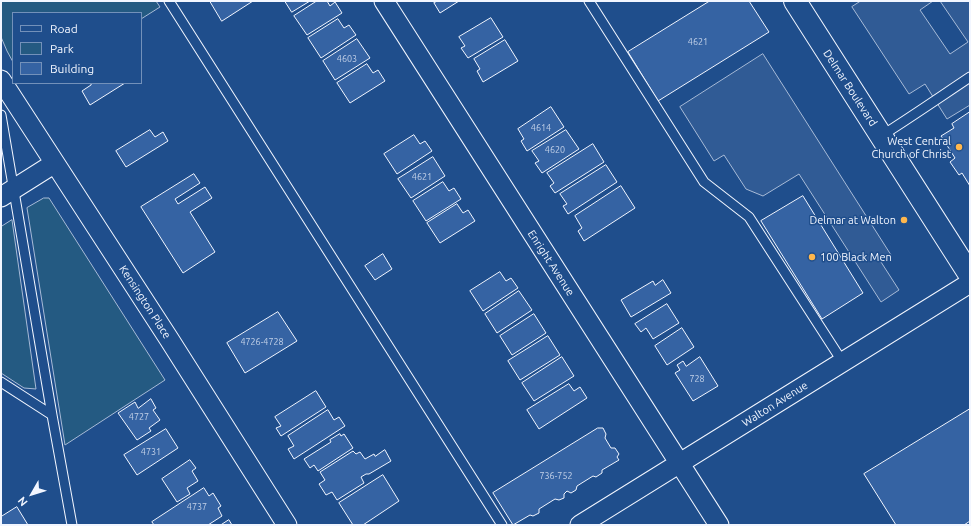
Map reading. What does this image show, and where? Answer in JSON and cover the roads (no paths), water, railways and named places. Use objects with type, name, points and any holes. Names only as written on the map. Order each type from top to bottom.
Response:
[{"type":"main road","name":"Delmar Boulevard","points":[[795,1],[970,275]]},
{"type":"street","name":"Enright Avenue","points":[[384,1],[719,525]]},
{"type":"street","name":"Kensington Place","points":[[1,80],[287,525]]},
{"type":"street","points":[[7,193],[55,163]]},
{"type":"street","name":"Walton Avenue","points":[[580,525],[680,464],[842,361],[970,283]]},
{"type":"lane","points":[[169,1],[502,525]]},
{"type":"lane","points":[[589,1],[704,182],[749,217],[842,361]]},
{"type":"lane","points":[[881,136],[915,115],[970,77]]},
{"type":"lane","points":[[1,115],[7,193],[52,415],[72,525]]},
{"type":"lane","points":[[1,382],[52,415]]},
{"type":"place","name":"West Central Church of Christ","points":[[959,147]]},
{"type":"place","name":"Delmar at Walton","points":[[904,220]]},
{"type":"place","name":"100 Black Men","points":[[812,257]]}]
